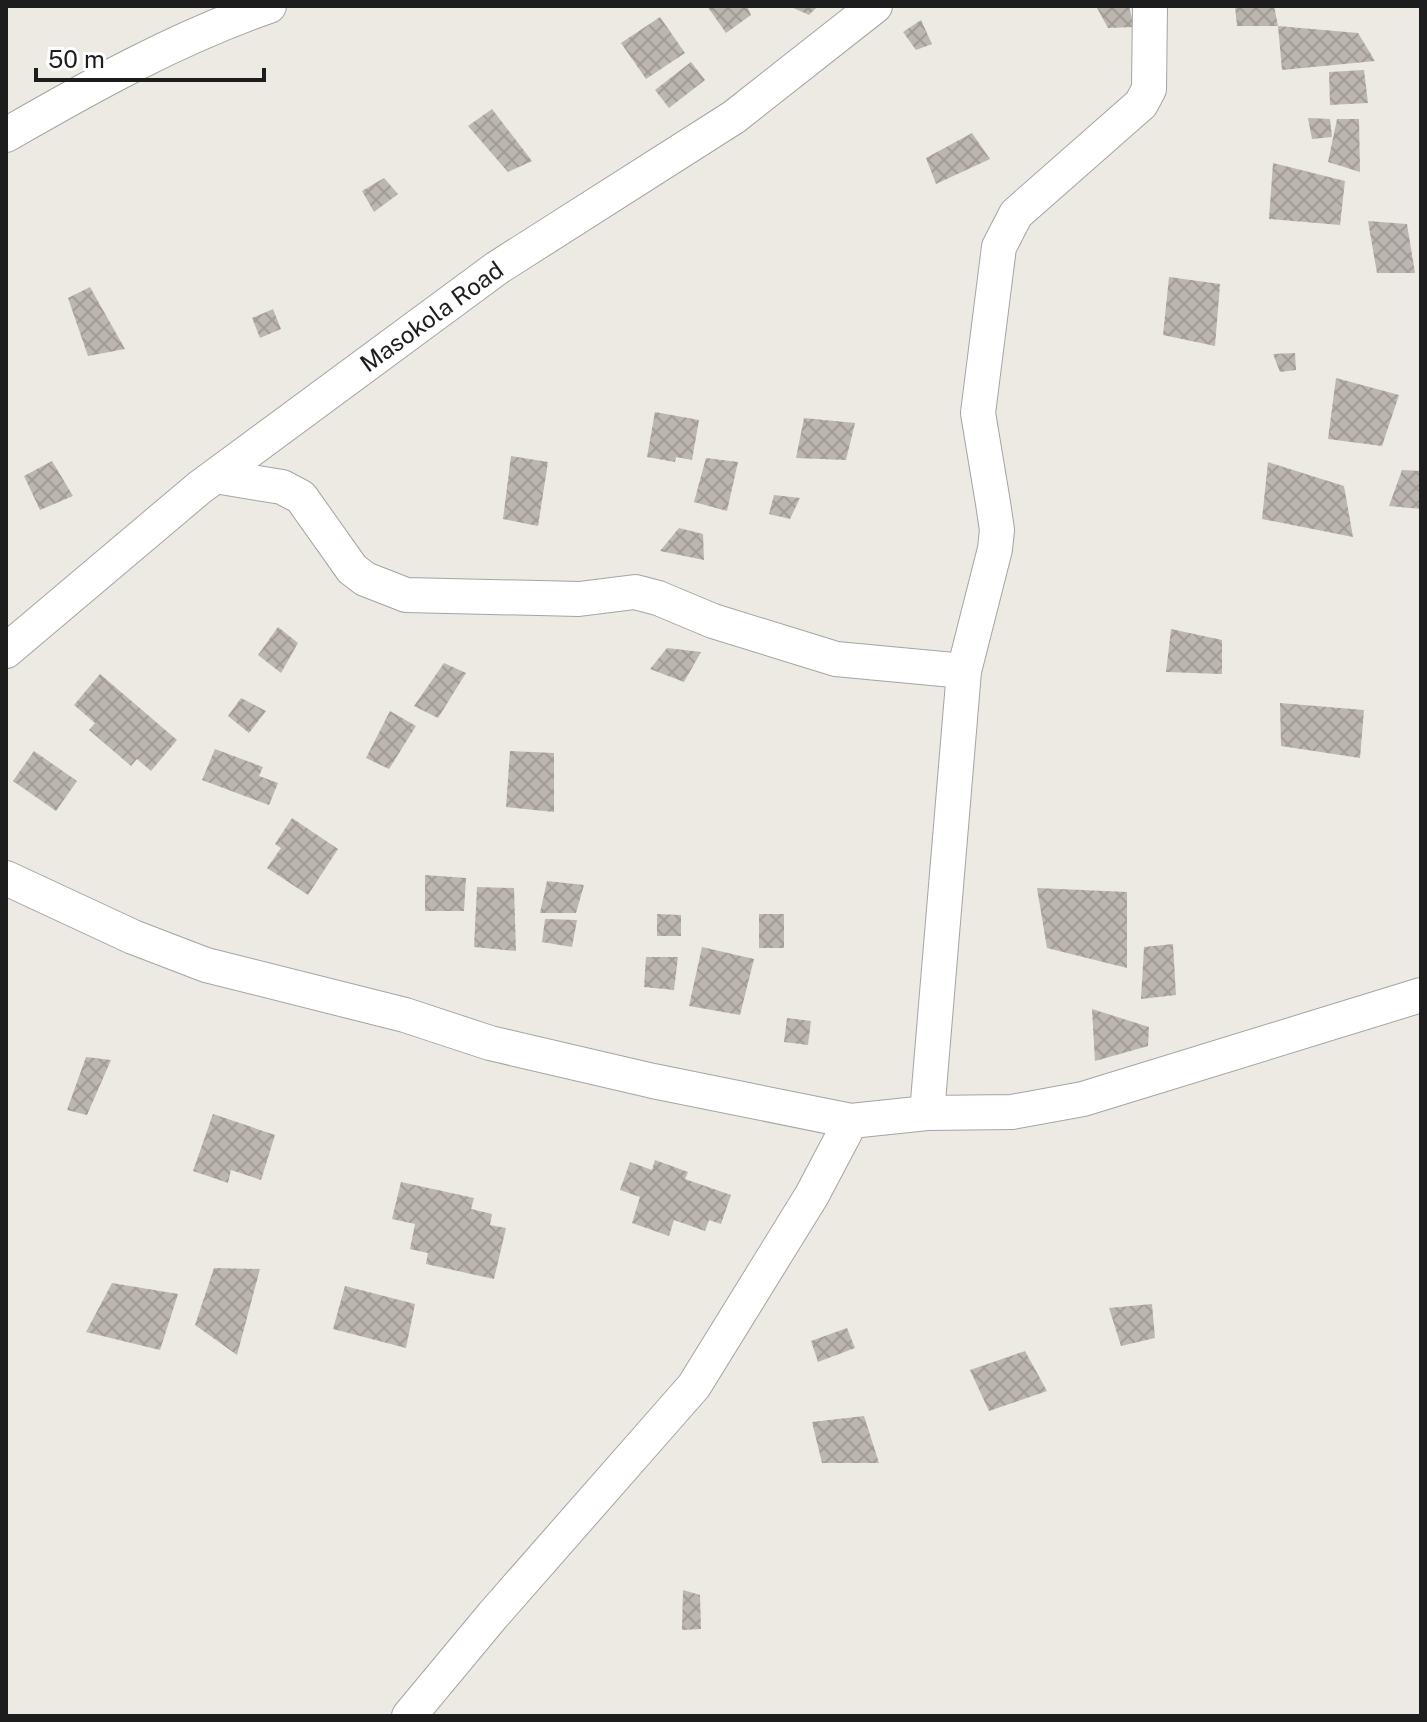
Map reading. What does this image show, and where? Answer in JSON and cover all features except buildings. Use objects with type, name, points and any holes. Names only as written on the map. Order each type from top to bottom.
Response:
[{"type":"street","points":[[6,135],[105,78],[240,16],[269,6]]},
{"type":"street","name":"Masokola Road","points":[[6,651],[215,476],[497,268],[734,117],[875,6]]},
{"type":"street","points":[[927,1113],[964,671],[997,530],[978,413],[999,247],[1016,214],[1141,104],[1149,89],[1150,6]]},
{"type":"street","points":[[215,476],[282,487],[301,497],[352,569],[365,579],[406,595],[579,599],[635,592],[822,656],[964,671]]},
{"type":"street","points":[[6,878],[133,937],[206,965],[405,1015],[490,1043],[653,1081],[851,1121],[927,1113],[1012,1112],[1083,1099],[1421,995]]},
{"type":"street","points":[[409,1716],[493,1615],[694,1386],[812,1195],[851,1121]]}]
